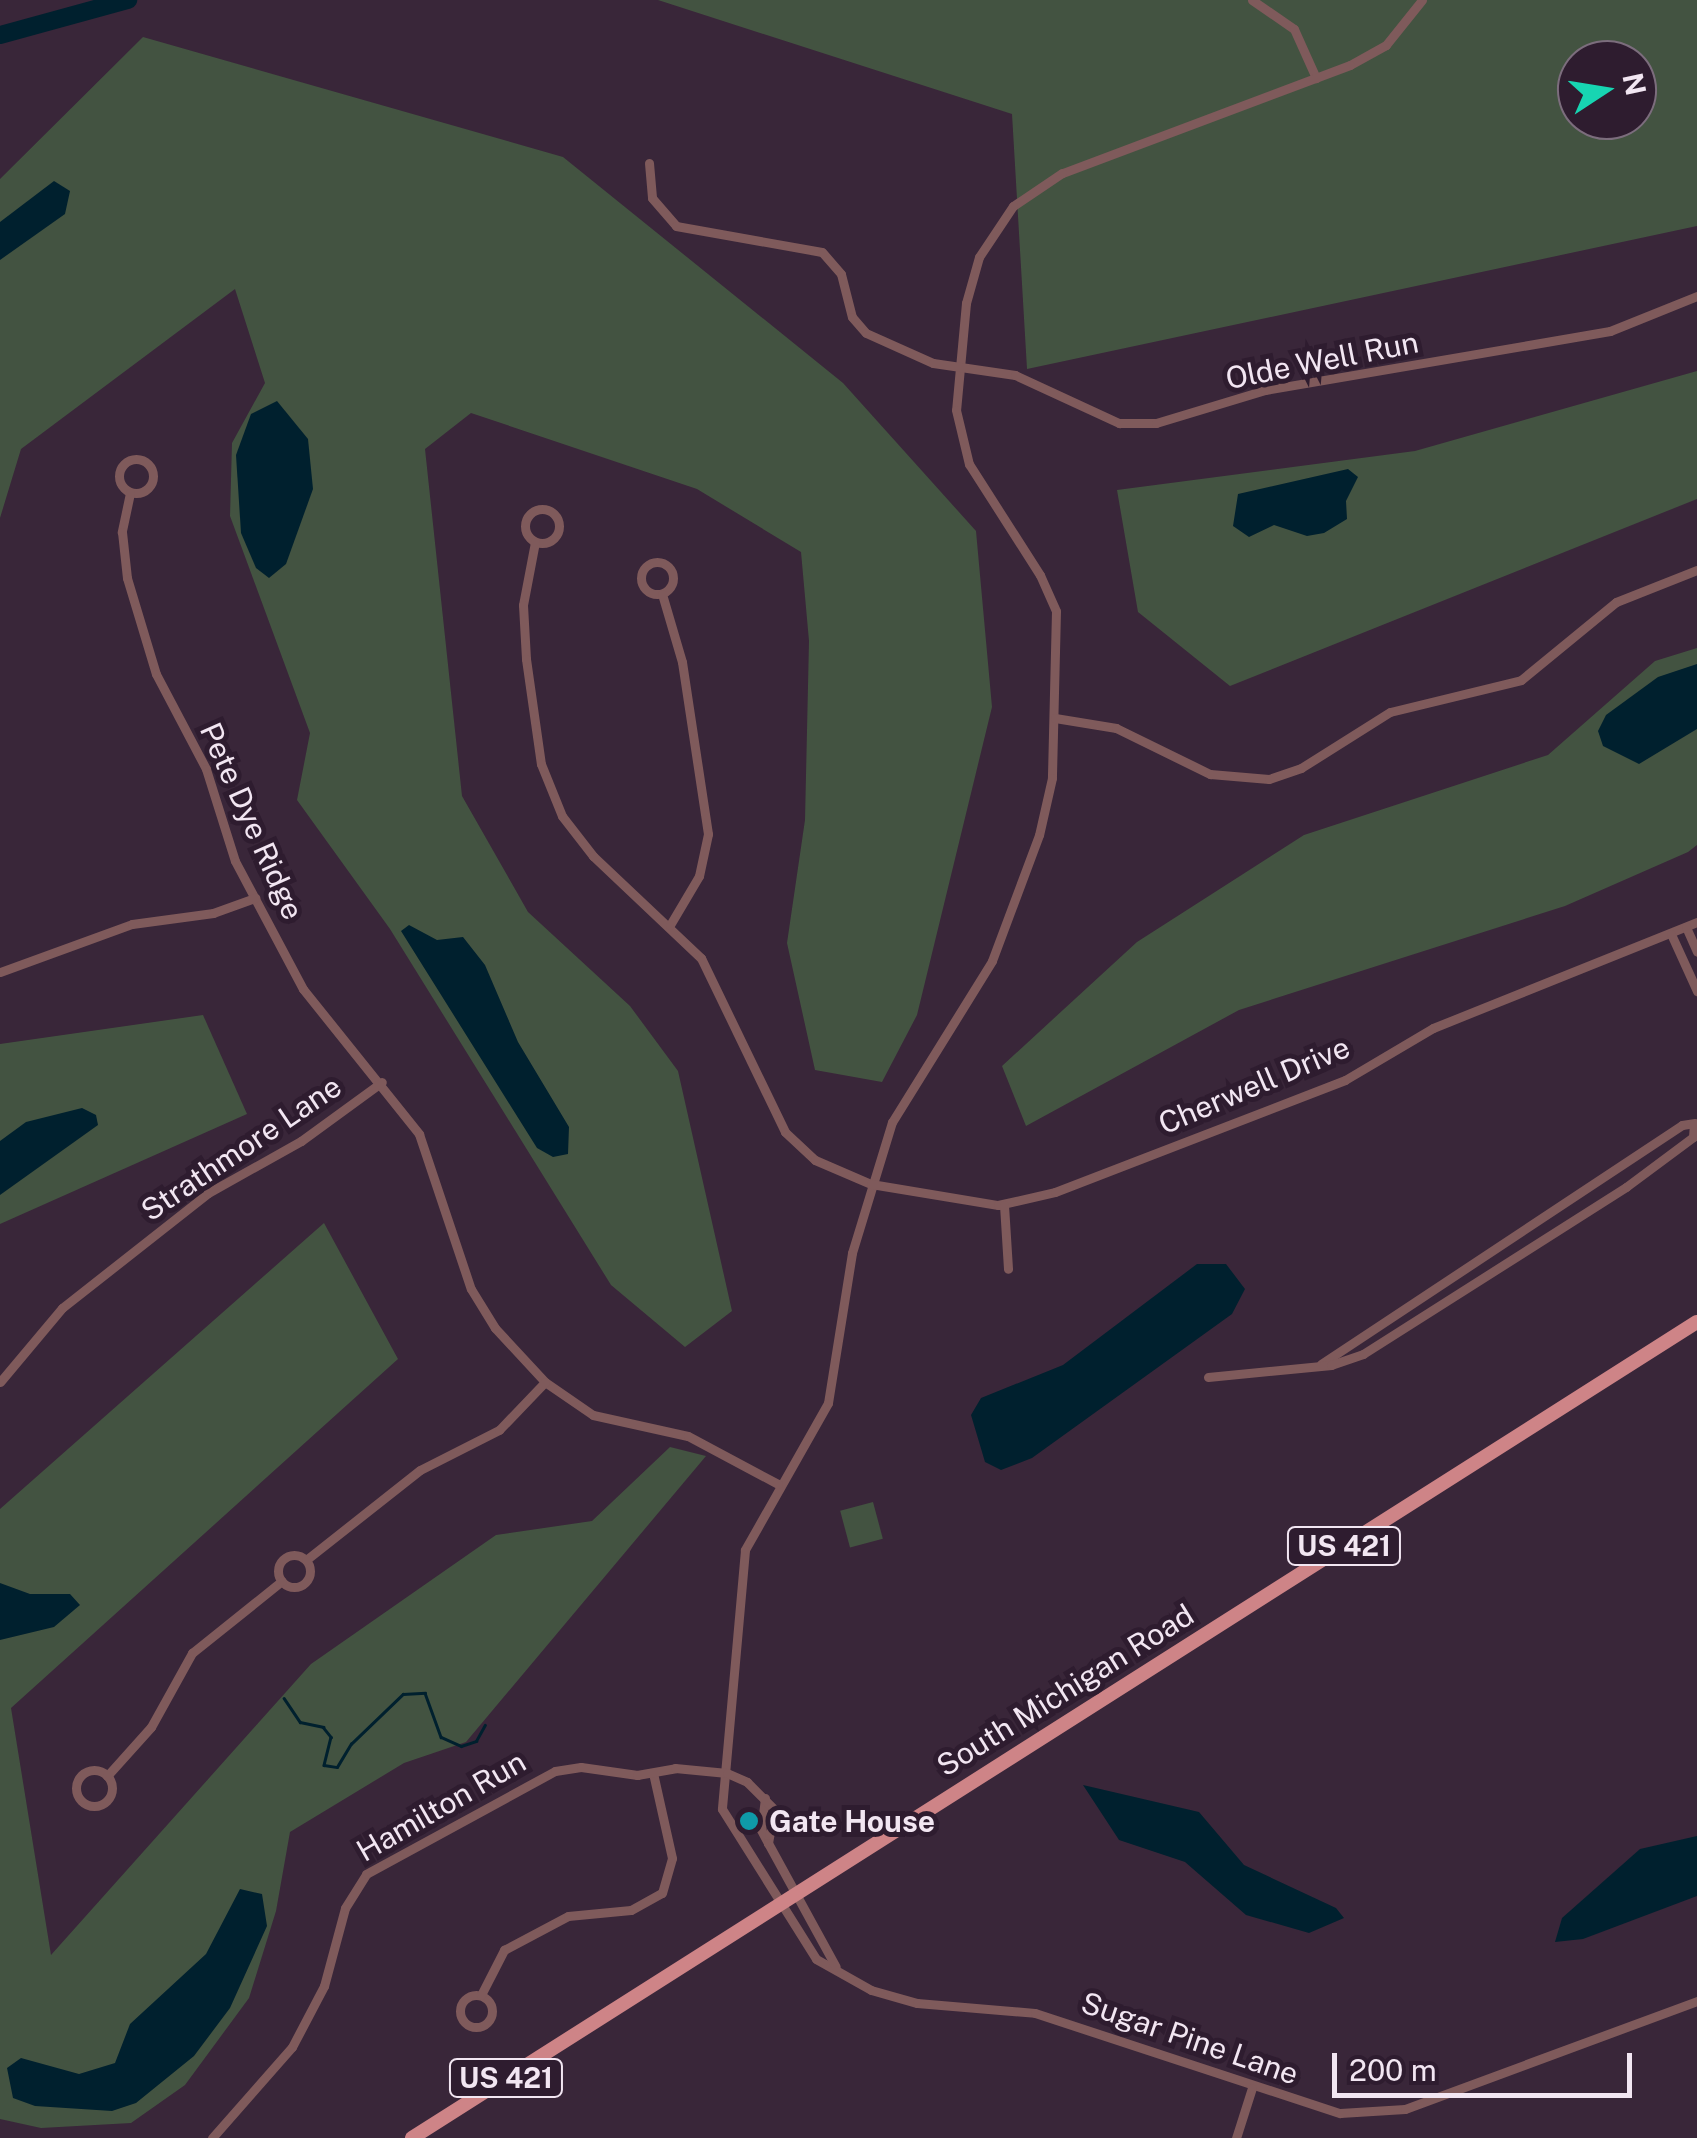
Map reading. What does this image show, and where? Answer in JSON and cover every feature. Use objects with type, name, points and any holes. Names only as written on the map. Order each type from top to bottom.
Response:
[{"type":"main road","name":"South Michigan Road","points":[[412,2138],[1697,1322]]},
{"type":"street","points":[[1252,0],[1294,30],[1316,78]]},
{"type":"street","name":"Sugar Pine Lane","points":[[1422,0],[1386,45],[1316,78],[1034,190],[994,228],[966,303],[956,410],[969,464],[1040,575],[1056,611],[1052,778],[1014,906],[992,960],[892,1122],[871,1184],[846,1283],[833,1385],[801,1455],[752,1528],[742,1565],[726,1820],[816,1958],[892,1998],[1035,2013],[1252,2088],[1340,2113],[1405,2109],[1697,2001]]},
{"type":"street","name":"Olde Well Run","points":[[649,163],[652,198],[676,226],[811,245],[841,274],[852,317],[866,333],[933,364],[1015,375],[1119,423],[1156,423],[1265,390],[1610,331],[1697,296]]},
{"type":"street","name":"Pete Dye Ridge","points":[[130,493],[122,532],[127,578],[156,674],[206,770],[235,861],[303,990],[382,1082],[418,1134],[472,1289],[495,1328],[545,1382],[593,1415],[688,1436],[778,1484]]},
{"type":"street","points":[[548,510],[560,522],[558,533],[546,544],[534,542],[526,534],[528,516],[548,510]]},
{"type":"street","name":"Cherwell Drive","points":[[534,542],[524,605],[526,659],[548,787],[593,856],[702,958],[785,1132],[815,1160],[871,1184],[1004,1204],[1055,1192],[1345,1080],[1433,1028],[1697,922]]},
{"type":"street","points":[[1056,718],[1116,728],[1210,774],[1269,779],[1301,768],[1390,712],[1521,680],[1616,602],[1697,570]]},
{"type":"street","points":[[662,594],[682,662],[708,834],[699,876],[670,924]]},
{"type":"street","points":[[0,972],[132,924],[213,913],[255,898]]},
{"type":"street","points":[[1686,927],[1697,952]]},
{"type":"street","points":[[1671,934],[1697,991]]},
{"type":"street","name":"Strathmore Lane","points":[[0,1382],[62,1308],[208,1192],[287,1150],[382,1082]]},
{"type":"street","points":[[1208,1377],[1348,1361],[1556,1231],[1693,1137],[1695,1123],[1682,1125],[1321,1364]]},
{"type":"street","points":[[1004,1204],[1008,1268]]},
{"type":"street","points":[[1546,1215],[1556,1231]]},
{"type":"street","points":[[1407,1304],[1418,1320]]},
{"type":"street","points":[[107,1776],[90,1770],[80,1776],[80,1799],[90,1805],[106,1801],[107,1776],[152,1727],[192,1653],[282,1581],[305,1583],[306,1560],[420,1470],[499,1430],[545,1382]]},
{"type":"street","points":[[282,1581],[282,1560],[297,1555],[306,1560]]},
{"type":"street","name":"Hamilton Run","points":[[212,2138],[292,2048],[324,1986],[344,1908],[366,1874],[544,1774],[580,1768],[653,1773],[727,1772]]},
{"type":"street","points":[[727,1772],[765,1797],[776,1822],[768,1843],[836,1968]]},
{"type":"street","points":[[480,1995],[504,1950],[568,1916],[631,1910],[662,1892],[672,1871],[653,1773]]},
{"type":"street","points":[[1236,2138],[1252,2088]]},
{"type":"green space","points":[[658,0],[1697,0],[1697,226],[1027,369],[1012,114]]},
{"type":"green space","points":[[143,37],[563,157],[843,383],[976,531],[992,707],[917,1015],[882,1082],[815,1070],[787,943],[805,820],[809,641],[801,552],[697,489],[471,413],[425,449],[462,796],[528,912],[630,1006],[678,1071],[732,1311],[685,1347],[611,1285],[390,929],[297,800],[310,733],[230,516],[232,443],[265,383],[235,289],[21,449],[0,518],[0,179]]},
{"type":"green space","points":[[1697,371],[1697,499],[1230,686],[1138,612],[1117,490],[1415,451]]},
{"type":"green space","points":[[1697,648],[1697,845],[1688,852],[1565,906],[1239,1010],[1026,1126],[1002,1066],[1137,942],[1304,835],[1548,755],[1655,661]]},
{"type":"green space","points":[[203,1015],[247,1114],[0,1224],[0,1044]]},
{"type":"green space","points":[[324,1223],[398,1359],[11,1708],[51,1955],[311,1664],[496,1535],[592,1521],[670,1447],[706,1456],[466,1742],[404,1763],[290,1832],[276,1911],[249,1998],[185,2085],[131,2123],[41,2128],[0,2119],[0,1509]]},
{"type":"green space","points":[[873,1502],[883,1539],[850,1548],[840,1511]]},
{"type":"water","points":[[54,181],[70,191],[65,214],[0,260],[0,222]]},
{"type":"water","points":[[277,401],[308,439],[313,489],[286,564],[269,578],[256,568],[241,533],[236,455],[251,414]]},
{"type":"water","points":[[1348,469],[1358,477],[1346,501],[1347,519],[1324,533],[1307,536],[1274,525],[1249,537],[1233,526],[1238,494]]},
{"type":"water","points":[[1697,664],[1697,729],[1639,764],[1603,746],[1598,731],[1606,715],[1658,677]]},
{"type":"water","points":[[409,925],[437,940],[463,937],[485,965],[518,1042],[569,1127],[568,1154],[553,1157],[537,1148],[401,931]]},
{"type":"water","points":[[82,1108],[96,1115],[98,1125],[0,1195],[0,1141],[26,1122]]},
{"type":"water","points":[[1197,1264],[1226,1264],[1245,1289],[1232,1314],[1032,1458],[1001,1470],[985,1462],[971,1415],[981,1398],[1063,1365]]},
{"type":"water","points":[[0,1583],[30,1594],[70,1594],[80,1605],[54,1627],[0,1640]]},
{"type":"water","points":[[1083,1785],[1199,1812],[1244,1865],[1336,1908],[1344,1918],[1309,1933],[1246,1915],[1185,1862],[1119,1840]]},
{"type":"water","points":[[1697,1836],[1697,1896],[1583,1939],[1555,1942],[1562,1918],[1640,1849]]},
{"type":"water","points":[[240,1889],[262,1894],[267,1926],[230,2008],[194,2056],[136,2103],[112,2111],[35,2106],[13,2098],[7,2068],[21,2058],[79,2074],[115,2063],[130,2024],[206,1954]]},
{"type":"waterway","points":[[0,35],[128,0]]},
{"type":"waterway","points":[[284,1698],[300,1722],[323,1727],[331,1737],[324,1765],[337,1767],[351,1744],[403,1694],[425,1693],[441,1737],[461,1746],[476,1741],[485,1725]]},
{"type":"place","name":"Gate House","points":[[749,1821]]}]
